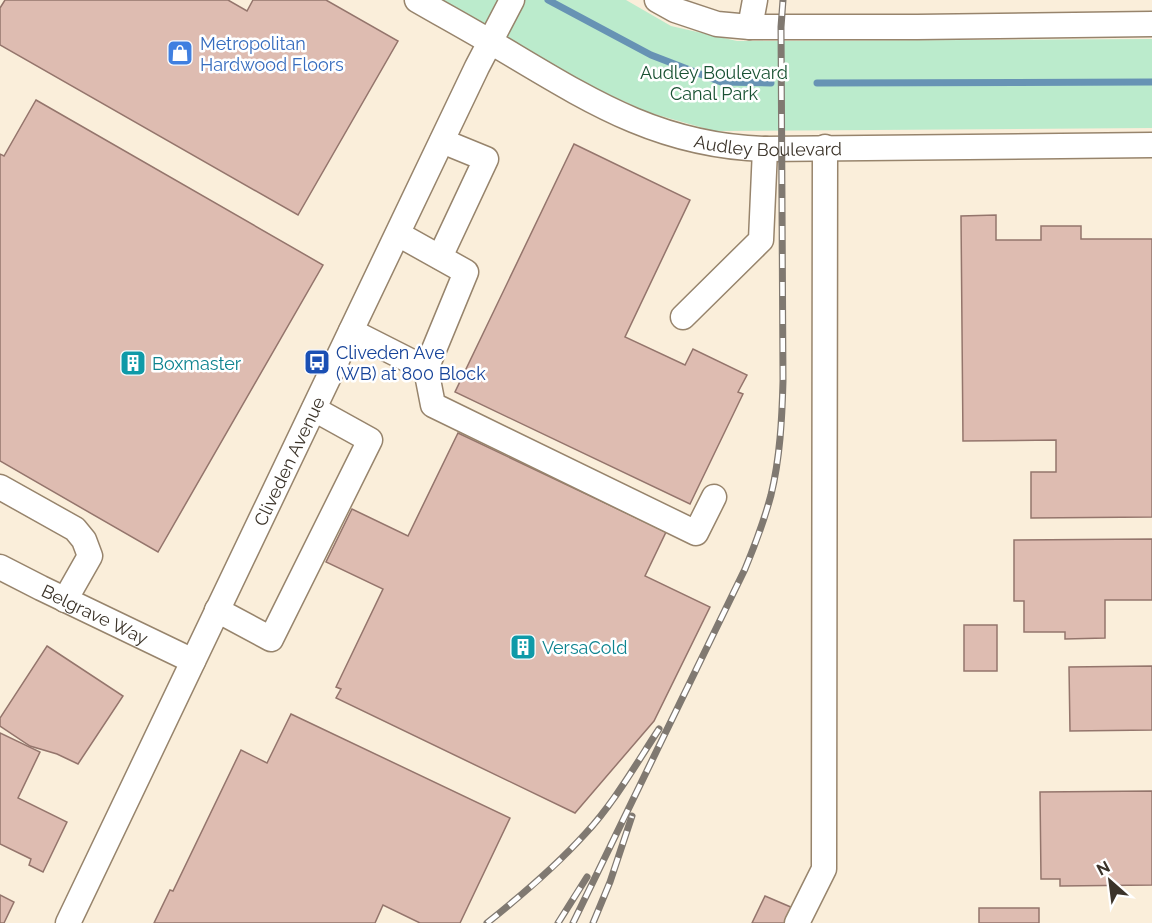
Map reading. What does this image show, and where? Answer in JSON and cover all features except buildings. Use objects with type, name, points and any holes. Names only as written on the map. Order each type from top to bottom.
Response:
[{"type":"street","name":"Audley Boulevard","points":[[417,0],[581,95],[632,121],[709,143],[765,149],[1152,145]]},
{"type":"street","name":"Cliveden Avenue","points":[[68,923],[490,41],[512,0]]},
{"type":"street","points":[[657,0],[675,10],[717,24],[750,27],[1152,24]]},
{"type":"street","points":[[750,27],[755,0]]},
{"type":"street","points":[[440,257],[486,159],[442,141]]},
{"type":"street","points":[[797,923],[824,869],[825,147]]},
{"type":"street","points":[[683,317],[761,240],[765,149]]},
{"type":"street","points":[[398,234],[466,272],[426,369],[433,405],[696,533],[714,497]]},
{"type":"street","points":[[351,331],[426,369]]},
{"type":"street","points":[[217,610],[271,639],[370,440],[314,409]]},
{"type":"street","points":[[0,487],[75,529],[84,540],[90,556],[65,600]]},
{"type":"street","name":"Belgrave Way","points":[[0,567],[193,661]]},
{"type":"shaded area","points":[[0,0],[1152,0],[1152,923],[0,923]]},
{"type":"green space","name":"Audley Boulevard Canal Park","points":[[437,0],[626,0],[671,26],[737,41],[1152,39],[1152,128],[714,131],[647,112],[574,78]]},
{"type":"waterway","points":[[548,0],[651,55],[721,82],[771,83]]},
{"type":"waterway","points":[[817,83],[1152,82]]},
{"type":"railway","points":[[573,923],[745,569],[771,495],[777,467],[783,381],[781,27],[783,0]]},
{"type":"railway","points":[[487,923],[562,858],[596,822],[659,729]]},
{"type":"railway","points":[[593,923],[610,882],[632,816]]},
{"type":"railway","points":[[558,923],[587,877]]},
{"type":"place","name":"Metropolitan Hardwood Floors","points":[[180,53]]},
{"type":"place","name":"Cliveden Ave (WB) at 800 Block","points":[[317,362]]},
{"type":"place","name":"Boxmaster","points":[[133,363]]},
{"type":"place","name":"VersaCold","points":[[523,647]]}]
